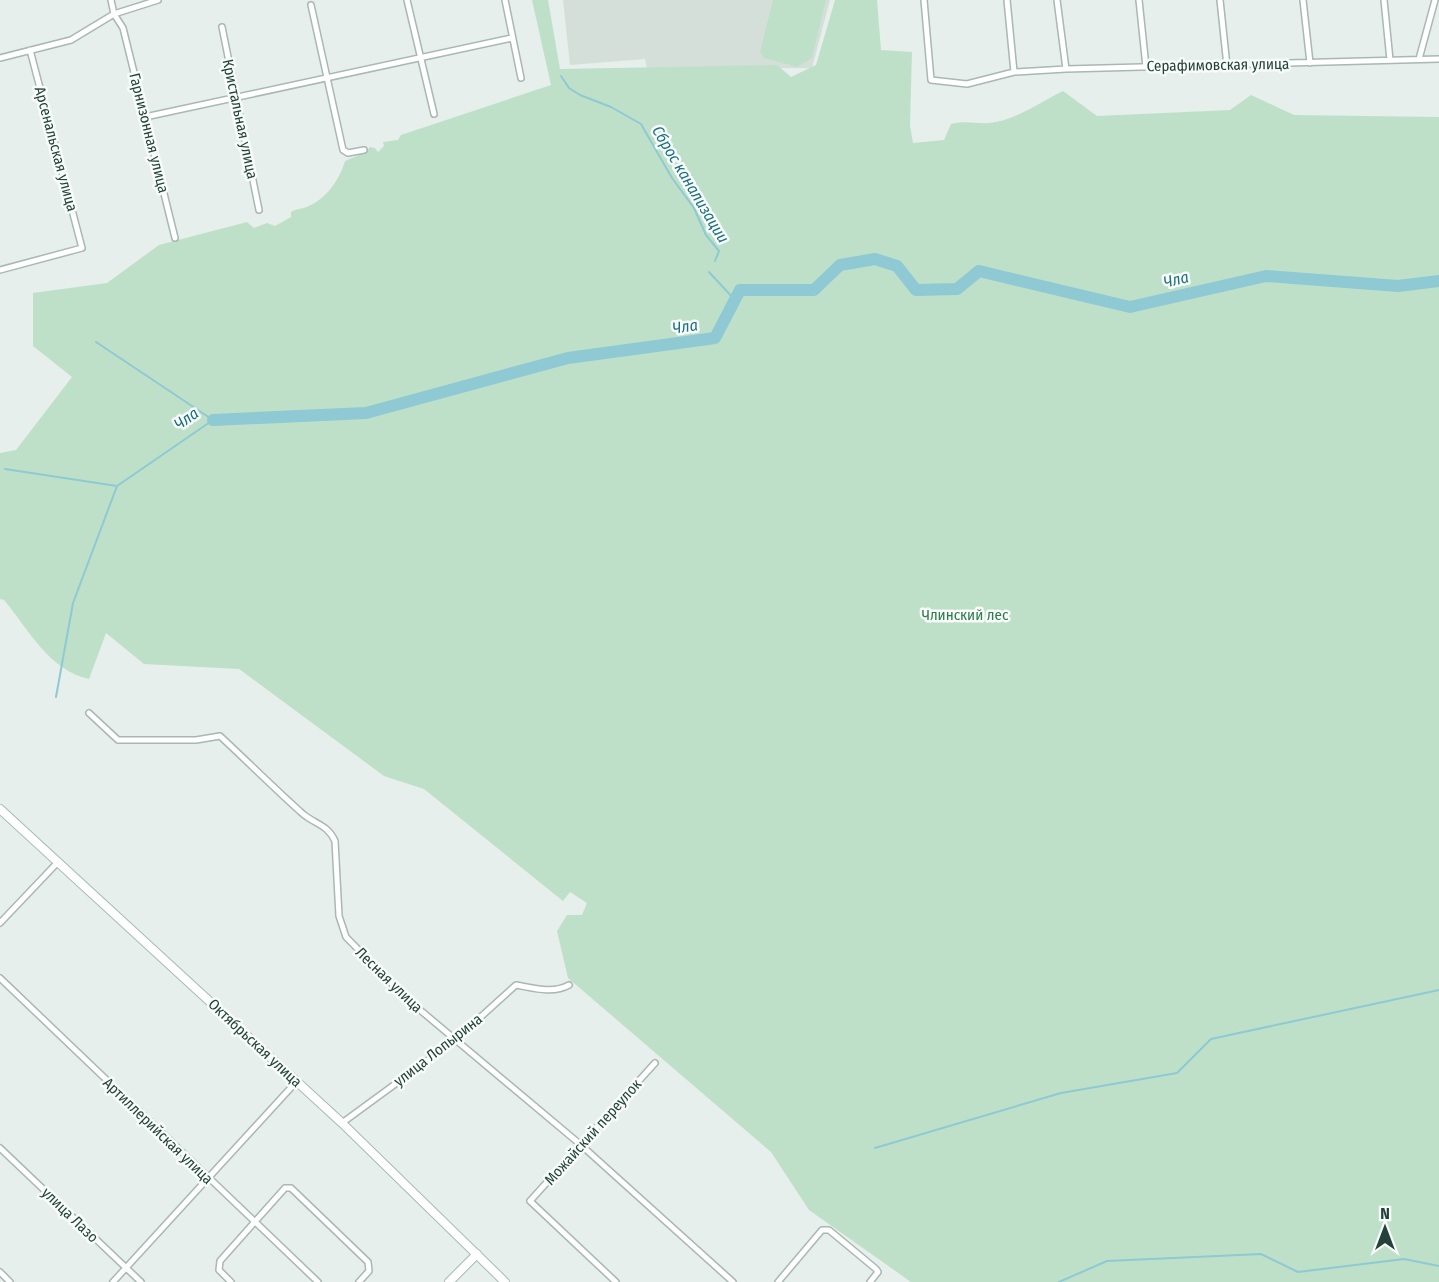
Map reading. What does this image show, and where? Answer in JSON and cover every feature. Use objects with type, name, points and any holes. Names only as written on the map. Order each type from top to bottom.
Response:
[{"type":"main road","name":"Октябрьская улица","points":[[0,809],[342,1123],[505,1282]]},
{"type":"main road","points":[[449,1282],[477,1254]]},
{"type":"street","points":[[111,0],[114,14]]},
{"type":"street","points":[[0,58],[71,40],[114,14],[159,0]]},
{"type":"street","points":[[407,0],[434,114]]},
{"type":"street","points":[[505,0],[521,78]]},
{"type":"street","name":"Серафимовская улица","points":[[924,0],[932,80],[967,84],[1014,72],[1066,69],[1439,59]]},
{"type":"street","points":[[1006,0],[1014,72]]},
{"type":"street","points":[[1057,0],[1066,69]]},
{"type":"street","points":[[1139,0],[1146,67]]},
{"type":"street","points":[[1220,0],[1227,66]]},
{"type":"street","points":[[1303,0],[1310,63]]},
{"type":"street","points":[[1384,0],[1390,60]]},
{"type":"street","points":[[1419,59],[1435,0]]},
{"type":"street","points":[[311,4],[343,150],[348,153],[364,150]]},
{"type":"street","name":"Гарнизонная улица","points":[[114,14],[123,28],[175,238]]},
{"type":"street","name":"Кристальная улица","points":[[222,27],[259,210]]},
{"type":"street","points":[[145,117],[512,38]]},
{"type":"street","name":"Арсенальская улица","points":[[0,270],[82,248],[30,50]]},
{"type":"street","name":"Лесная улица","points":[[89,713],[118,740],[196,740],[220,736],[305,815],[323,825],[335,841],[339,916],[346,938],[407,999],[454,1041],[581,1146],[733,1282]]},
{"type":"street","points":[[0,923],[58,862]]},
{"type":"street","name":"Артиллерийская улица","points":[[0,978],[208,1180],[318,1282]]},
{"type":"street","name":"улица Лопырина","points":[[342,1123],[454,1041],[516,985],[548,990],[562,989],[569,985]]},
{"type":"street","name":"Можайский переулок","points":[[616,1282],[530,1201],[655,1063]]},
{"type":"street","points":[[113,1282],[297,1082]]},
{"type":"street","name":"улица Лазо","points":[[0,1148],[141,1282]]},
{"type":"street","points":[[231,1282],[219,1270],[220,1261],[285,1188],[291,1188],[368,1262],[369,1271],[359,1282]]},
{"type":"street","points":[[778,1282],[822,1230],[829,1230],[876,1269],[878,1272],[870,1282]]},
{"type":"street","points":[[0,1272],[10,1282]]},
{"type":"shaded area","points":[[563,0],[830,0],[812,68],[647,69],[645,59],[570,65]]},
{"type":"green space","name":"Члинский лес","points":[[532,0],[548,0],[560,69],[777,65],[791,77],[816,65],[835,0],[877,0],[881,50],[912,52],[910,125],[913,143],[944,140],[951,124],[989,123],[1008,119],[1063,91],[1097,116],[1230,110],[1251,95],[1294,115],[1439,117],[1439,1282],[911,1282],[809,1210],[771,1152],[568,978],[557,931],[567,915],[582,915],[587,903],[570,892],[563,901],[424,789],[384,776],[239,669],[144,664],[106,633],[89,679],[75,674],[51,658],[4,600],[0,599],[0,453],[16,450],[72,377],[33,346],[33,293],[107,283],[159,245],[247,222],[254,228],[267,223],[275,226],[291,217],[291,212],[318,201],[335,183],[345,161],[366,152],[370,147],[375,148],[378,152],[384,146],[383,142],[398,140],[401,135],[551,85]]},
{"type":"green space","points":[[773,0],[826,0],[812,58],[797,67],[764,58],[760,52]]},
{"type":"waterway","name":"Сброс канализации","points":[[561,76],[569,88],[580,95],[611,107],[641,124],[672,178],[694,208],[706,235],[719,251],[715,261]]},
{"type":"waterway","name":"Чла","points":[[213,420],[366,413],[568,358],[715,338],[740,290],[814,290],[840,265],[875,259],[897,266],[916,290],[957,289],[979,271],[1130,307],[1266,276],[1398,286],[1439,281]]},
{"type":"waterway","name":"Сброс канализации","points":[[709,272],[735,300]]},
{"type":"waterway","name":"Чла","points":[[56,697],[73,603],[117,486],[213,420],[96,342]]},
{"type":"waterway","points":[[5,469],[117,486]]},
{"type":"waterway","points":[[875,1148],[1061,1093],[1177,1073],[1211,1039],[1439,990]]},
{"type":"waterway","points":[[1059,1282],[1107,1261],[1261,1254],[1298,1272],[1404,1259],[1439,1266]]}]
